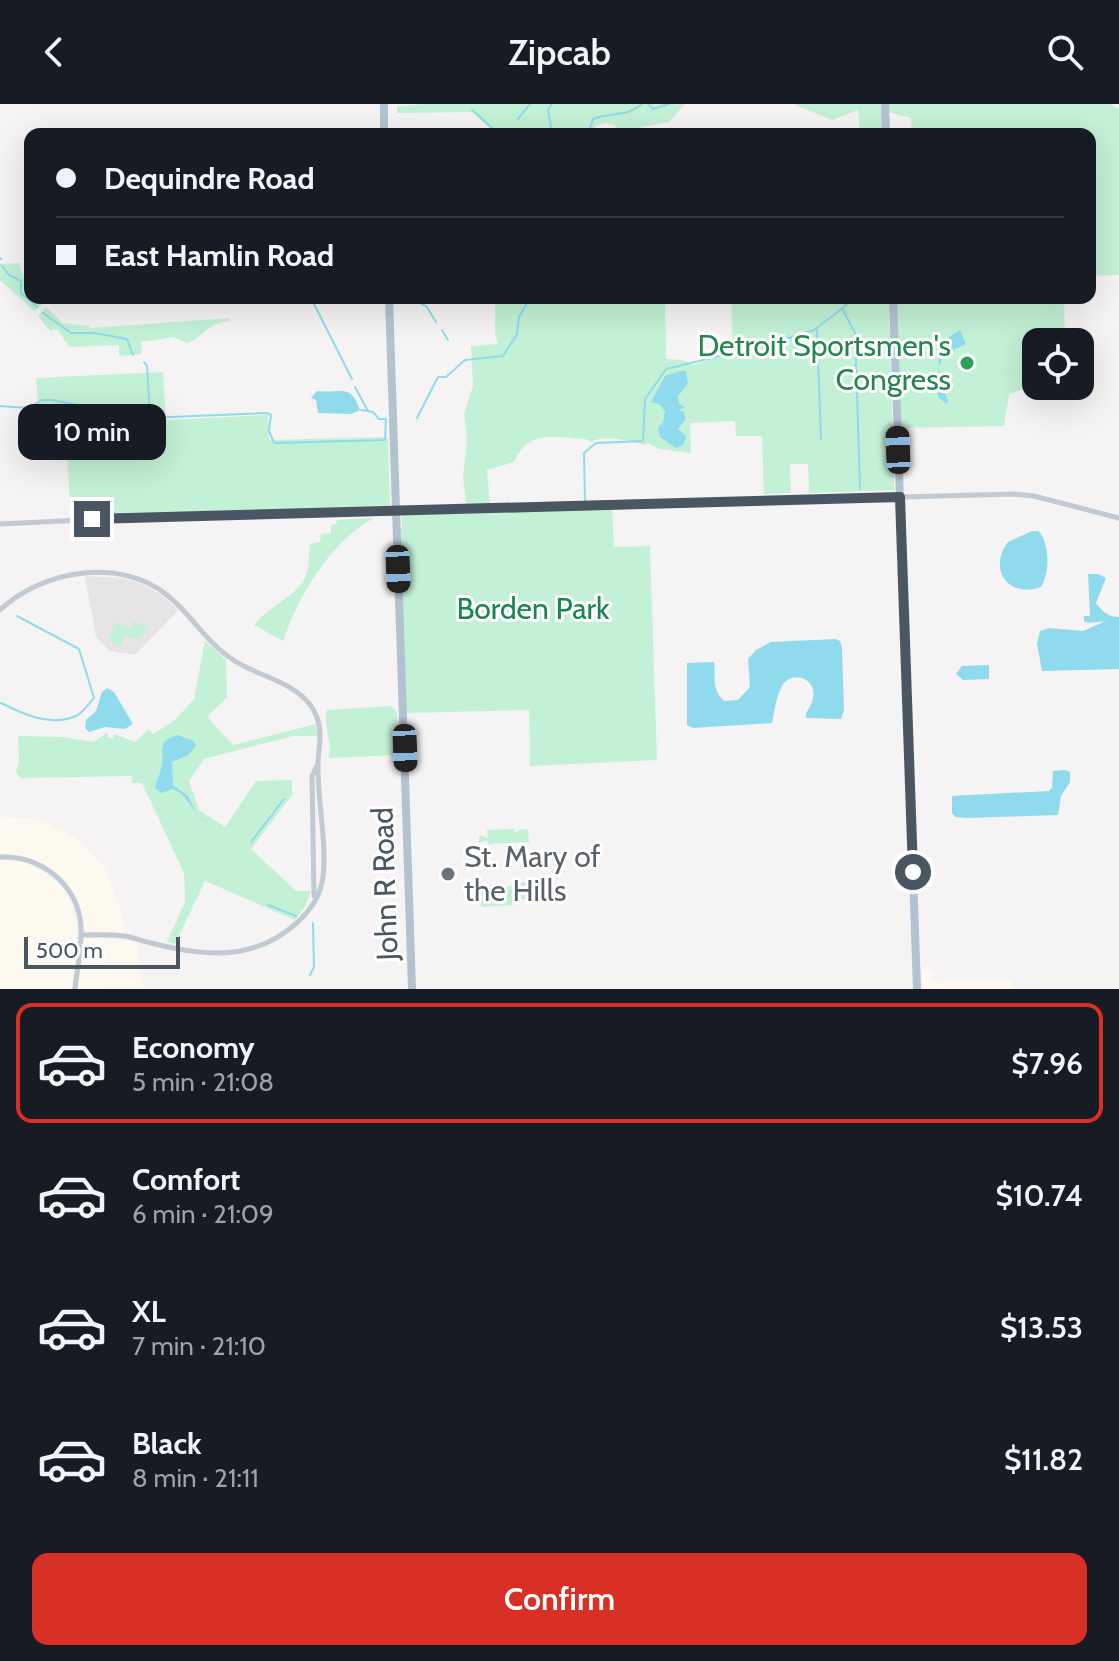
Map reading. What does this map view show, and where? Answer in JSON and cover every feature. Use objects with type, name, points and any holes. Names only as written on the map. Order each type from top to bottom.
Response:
[{"type":"main road","points":[[384,104],[384,128]]},
{"type":"main road","points":[[885,104],[886,128]]},
{"type":"main road","name":"John R Road","points":[[389,304],[412,989]]},
{"type":"main road","points":[[893,304],[917,989]]},
{"type":"street","points":[[0,524],[144,517],[1024,494],[1119,518]]},
{"type":"street","points":[[0,610],[34,586],[69,575],[120,575],[151,585],[172,599],[224,654],[306,700],[315,713],[321,731],[318,763],[311,780],[314,897],[304,915],[285,932],[266,943],[238,951],[208,952],[123,936],[81,935]]},
{"type":"street","points":[[0,857],[28,860],[57,876],[67,888],[76,905],[81,935],[75,989]]},
{"type":"shaded area","points":[[85,576],[138,582],[160,594],[178,610],[135,655],[110,651],[96,637]]},
{"type":"shaded area","points":[[0,817],[36,818],[83,844],[105,868],[122,913],[125,933],[84,931],[80,905],[62,877],[33,859],[0,854]]},
{"type":"shaded area","points":[[0,861],[26,863],[42,871],[57,882],[69,899],[77,927],[71,989],[0,989]]},
{"type":"shaded area","points":[[84,937],[137,941],[142,987],[78,989]]},
{"type":"shaded area","points":[[922,970],[932,970],[933,981],[1013,980],[1013,989],[923,989]]},
{"type":"green space","points":[[685,104],[669,122],[642,128],[616,128],[615,125],[605,123],[595,128],[489,128],[472,112],[397,113],[397,106]]},
{"type":"green space","points":[[793,104],[884,104],[885,128],[860,128],[858,110],[832,120]]},
{"type":"green space","points":[[888,104],[1112,104],[1119,108],[1119,275],[1096,276],[1096,128],[912,128],[911,118],[888,112]]},
{"type":"green space","points":[[19,263],[24,279],[24,302],[0,280],[0,264]]},
{"type":"green space","points":[[26,304],[43,304],[34,311]]},
{"type":"green space","points":[[495,304],[665,304],[666,359],[683,360],[693,365],[733,352],[731,304],[889,304],[894,490],[809,493],[808,464],[790,464],[791,493],[764,494],[762,436],[736,436],[735,421],[690,423],[691,453],[611,438],[591,442],[544,437],[527,444],[514,462],[487,470],[490,505],[466,504],[463,477],[467,440],[464,414],[473,386],[471,346],[498,344]]},
{"type":"green space","name":"Detroit Sportsmen's Congress","points":[[896,304],[1064,304],[1065,328],[1022,328],[1022,389],[1009,394],[1004,426],[900,428]]},
{"type":"green space","points":[[46,307],[63,323],[90,328],[230,318],[230,321],[210,327],[187,343],[173,337],[141,342],[142,354],[119,356],[119,345],[69,347],[58,330],[52,329],[51,332],[38,316]]},
{"type":"green space","points":[[163,372],[166,420],[268,415],[269,440],[388,437],[390,505],[71,516],[67,458],[34,459],[39,416],[36,378]]},
{"type":"green space","name":"Borden Park","points":[[612,507],[614,547],[650,546],[657,760],[530,766],[529,710],[406,713],[399,529],[402,528],[402,515],[408,512]]},
{"type":"green space","points":[[374,518],[343,541],[318,571],[283,641],[254,625],[301,584],[308,569],[310,544],[320,542],[321,534],[331,533],[331,525],[336,524],[337,520]]},
{"type":"green space","points":[[134,621],[148,627],[142,636],[125,636],[121,646],[108,641],[115,622],[128,627],[128,631]]},
{"type":"green space","points":[[205,641],[226,660],[227,697],[207,717],[233,745],[316,724],[318,736],[293,736],[204,759],[189,781],[199,810],[225,827],[256,781],[292,780],[292,795],[251,849],[296,891],[311,891],[295,920],[205,881],[175,944],[167,942],[185,902],[184,873],[142,783],[132,783],[132,776],[20,778],[16,771],[19,761],[18,736],[63,737],[93,742],[107,733],[109,738],[113,738],[114,734],[135,742],[149,729],[153,734],[175,720],[194,699]]},
{"type":"green space","points":[[391,706],[397,713],[398,755],[329,758],[327,710]]},
{"type":"green space","points":[[515,829],[515,833],[521,829],[528,830],[529,842],[488,844],[487,840],[478,843],[480,835],[488,838],[487,830]]},
{"type":"green space","points":[[528,882],[529,899],[513,899],[513,905],[481,907],[480,888]]},
{"type":"water","points":[[960,330],[966,344],[946,355],[939,366],[946,404],[938,397],[939,354],[946,339]]},
{"type":"water","points":[[686,371],[688,384],[678,396],[679,403],[685,408],[678,410],[684,412],[685,420],[678,429],[686,436],[683,445],[676,448],[660,437],[658,428],[665,411],[659,404],[651,402],[665,376]]},
{"type":"water","points":[[317,391],[349,392],[360,410],[351,414],[318,413],[316,400],[311,398]]},
{"type":"water","points":[[1038,531],[1045,542],[1046,574],[1041,587],[1019,589],[1004,579],[1000,562],[1002,552],[1008,542]]},
{"type":"water","points":[[1088,574],[1106,578],[1096,603],[1106,613],[1119,617],[1119,669],[1042,671],[1037,644],[1040,631],[1049,628],[1083,631],[1106,621],[1084,621],[1084,616],[1090,616]]},
{"type":"water","points":[[836,639],[842,648],[844,710],[841,719],[806,718],[813,692],[811,685],[800,677],[787,680],[782,686],[772,723],[693,728],[687,725],[687,663],[714,662],[720,696],[724,701],[738,700],[750,687],[748,659],[756,650],[771,642]]},
{"type":"water","points":[[989,665],[989,679],[963,680],[956,674],[962,666]]},
{"type":"water","points":[[107,688],[114,692],[133,724],[125,729],[105,727],[89,732],[85,728],[86,720],[96,711],[102,692]]},
{"type":"water","points":[[178,735],[193,741],[196,746],[188,755],[172,762],[173,785],[188,796],[196,813],[179,792],[173,789],[161,793],[155,788],[162,763],[163,744]]},
{"type":"water","points":[[1053,771],[1070,772],[1070,782],[1061,796],[1058,815],[967,818],[955,817],[952,813],[952,796],[1049,791]]},
{"type":"waterway","points":[[518,119],[530,104]]},
{"type":"waterway","points":[[551,128],[548,110],[552,104]]},
{"type":"waterway","points":[[590,128],[593,119],[625,113],[642,104]]},
{"type":"waterway","points":[[648,104],[653,109],[669,104]]},
{"type":"waterway","points":[[472,110],[492,128]]},
{"type":"waterway","points":[[2,266],[9,275],[21,281],[21,293],[24,296]]},
{"type":"waterway","points":[[34,304],[37,307]]},
{"type":"waterway","points":[[314,304],[352,379]]},
{"type":"waterway","points":[[422,304],[436,322]]},
{"type":"waterway","points":[[417,418],[438,377],[446,377],[465,360],[503,356],[517,334],[519,317],[527,304]]},
{"type":"waterway","points":[[585,501],[584,453],[596,443],[643,441],[645,399],[666,369],[814,330],[847,304]]},
{"type":"waterway","points":[[843,310],[855,333],[860,489]]},
{"type":"waterway","points":[[43,313],[71,333],[94,333],[127,339],[133,355]]},
{"type":"waterway","points":[[442,330],[448,340]]},
{"type":"waterway","points":[[817,330],[821,439]]},
{"type":"waterway","points":[[144,362],[147,366],[150,417]]},
{"type":"waterway","points":[[355,387],[368,411]]},
{"type":"waterway","points":[[0,406],[28,408],[42,400],[52,400],[146,418],[267,413],[271,415],[269,431],[274,443],[385,440],[386,419]]},
{"type":"waterway","points":[[361,410],[386,419]]},
{"type":"waterway","points":[[1,703],[28,715],[56,720],[79,715],[94,698],[79,649],[17,616]]},
{"type":"waterway","points":[[251,842],[284,799]]},
{"type":"waterway","points":[[268,905],[296,916]]},
{"type":"waterway","points":[[310,975],[314,967],[313,923]]},
{"type":"place","name":"Detroit Sportsmen's Congress","points":[[967,363]]},
{"type":"place","name":"St. Mary of the Hills","points":[[448,874]]},
{"type":"route","points":[[92,519],[900,497],[913,872]]}]
